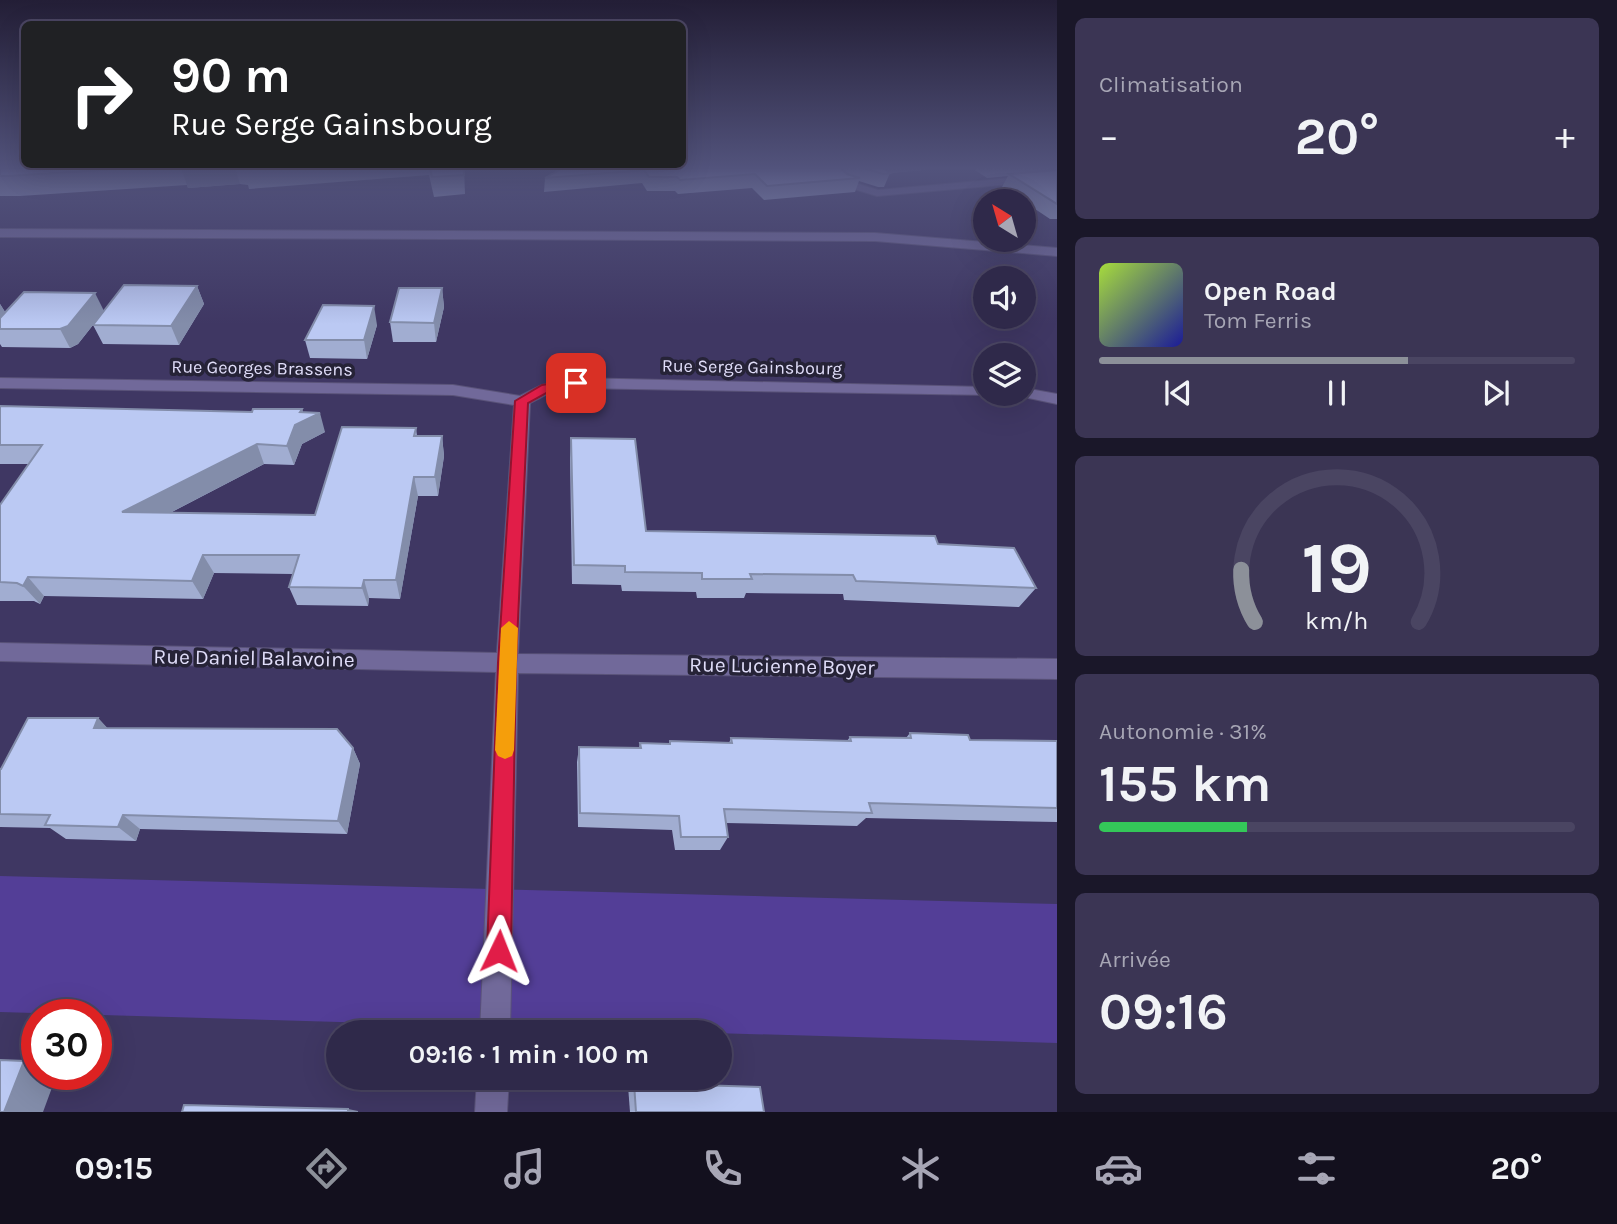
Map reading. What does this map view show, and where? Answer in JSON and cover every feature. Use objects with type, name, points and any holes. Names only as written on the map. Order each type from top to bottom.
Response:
[{"type":"street","points":[[0,233],[875,237],[1057,252]]},
{"type":"street","name":"Rue Georges Brassens","points":[[0,383],[453,390],[522,401]]},
{"type":"street","name":"Rue Serge Gainsbourg","points":[[522,401],[547,388],[576,383],[973,392]]},
{"type":"street","points":[[1036,395],[1057,399]]},
{"type":"street","points":[[495,1020],[507,663],[522,401]]},
{"type":"street","name":"Rue Daniel Balavoine","points":[[0,652],[507,663]]},
{"type":"street","name":"Rue Lucienne Boyer","points":[[507,663],[1057,669]]},
{"type":"street","points":[[491,1112],[492,1090]]},
{"type":"shaded area","points":[[0,876],[1057,904],[1057,1043],[732,1033],[732,1020],[326,1022],[112,1015],[112,999],[21,999],[21,1013],[0,1012]]},
{"type":"building","points":[[124,285],[197,286],[171,326],[93,325]]},
{"type":"building","points":[[399,288],[442,288],[434,323],[390,322]]},
{"type":"building","points":[[24,292],[95,293],[68,326],[60,329],[0,329],[0,318]]},
{"type":"building","points":[[323,305],[374,306],[364,340],[305,340]]},
{"type":"building","points":[[0,406],[252,412],[253,409],[302,409],[300,412],[320,413],[295,425],[287,446],[257,444],[122,512],[315,515],[342,427],[416,428],[414,436],[442,436],[435,477],[414,477],[396,580],[364,580],[362,588],[289,587],[299,555],[203,555],[192,581],[28,577],[23,586],[0,582],[0,505],[42,445],[0,445]]},
{"type":"building","points":[[571,438],[635,439],[646,531],[935,536],[938,544],[1014,548],[1036,588],[856,581],[853,575],[750,574],[752,579],[702,579],[702,573],[625,572],[625,566],[574,565]]},
{"type":"building","points":[[28,718],[98,718],[94,728],[337,729],[353,748],[338,821],[123,815],[118,827],[45,825],[50,815],[0,814],[0,769]]},
{"type":"building","points":[[910,733],[968,735],[970,740],[1057,741],[1057,808],[869,803],[872,813],[724,809],[728,837],[681,837],[679,816],[580,813],[579,747],[641,748],[640,743],[670,744],[670,741],[732,743],[731,738],[851,741],[850,737],[911,738]]},
{"type":"building","points":[[0,1060],[21,1061],[21,1069],[4,1112],[0,1112]]},
{"type":"building","points":[[732,1086],[760,1087],[764,1112],[636,1112],[634,1090],[732,1090]]},
{"type":"building","points":[[184,1105],[348,1109],[348,1112],[182,1112]]},
{"type":"slow traffic","points":[[505,750],[509,628]]},
{"type":"route","points":[[499,951],[507,663],[522,401],[547,388],[576,383]]}]
